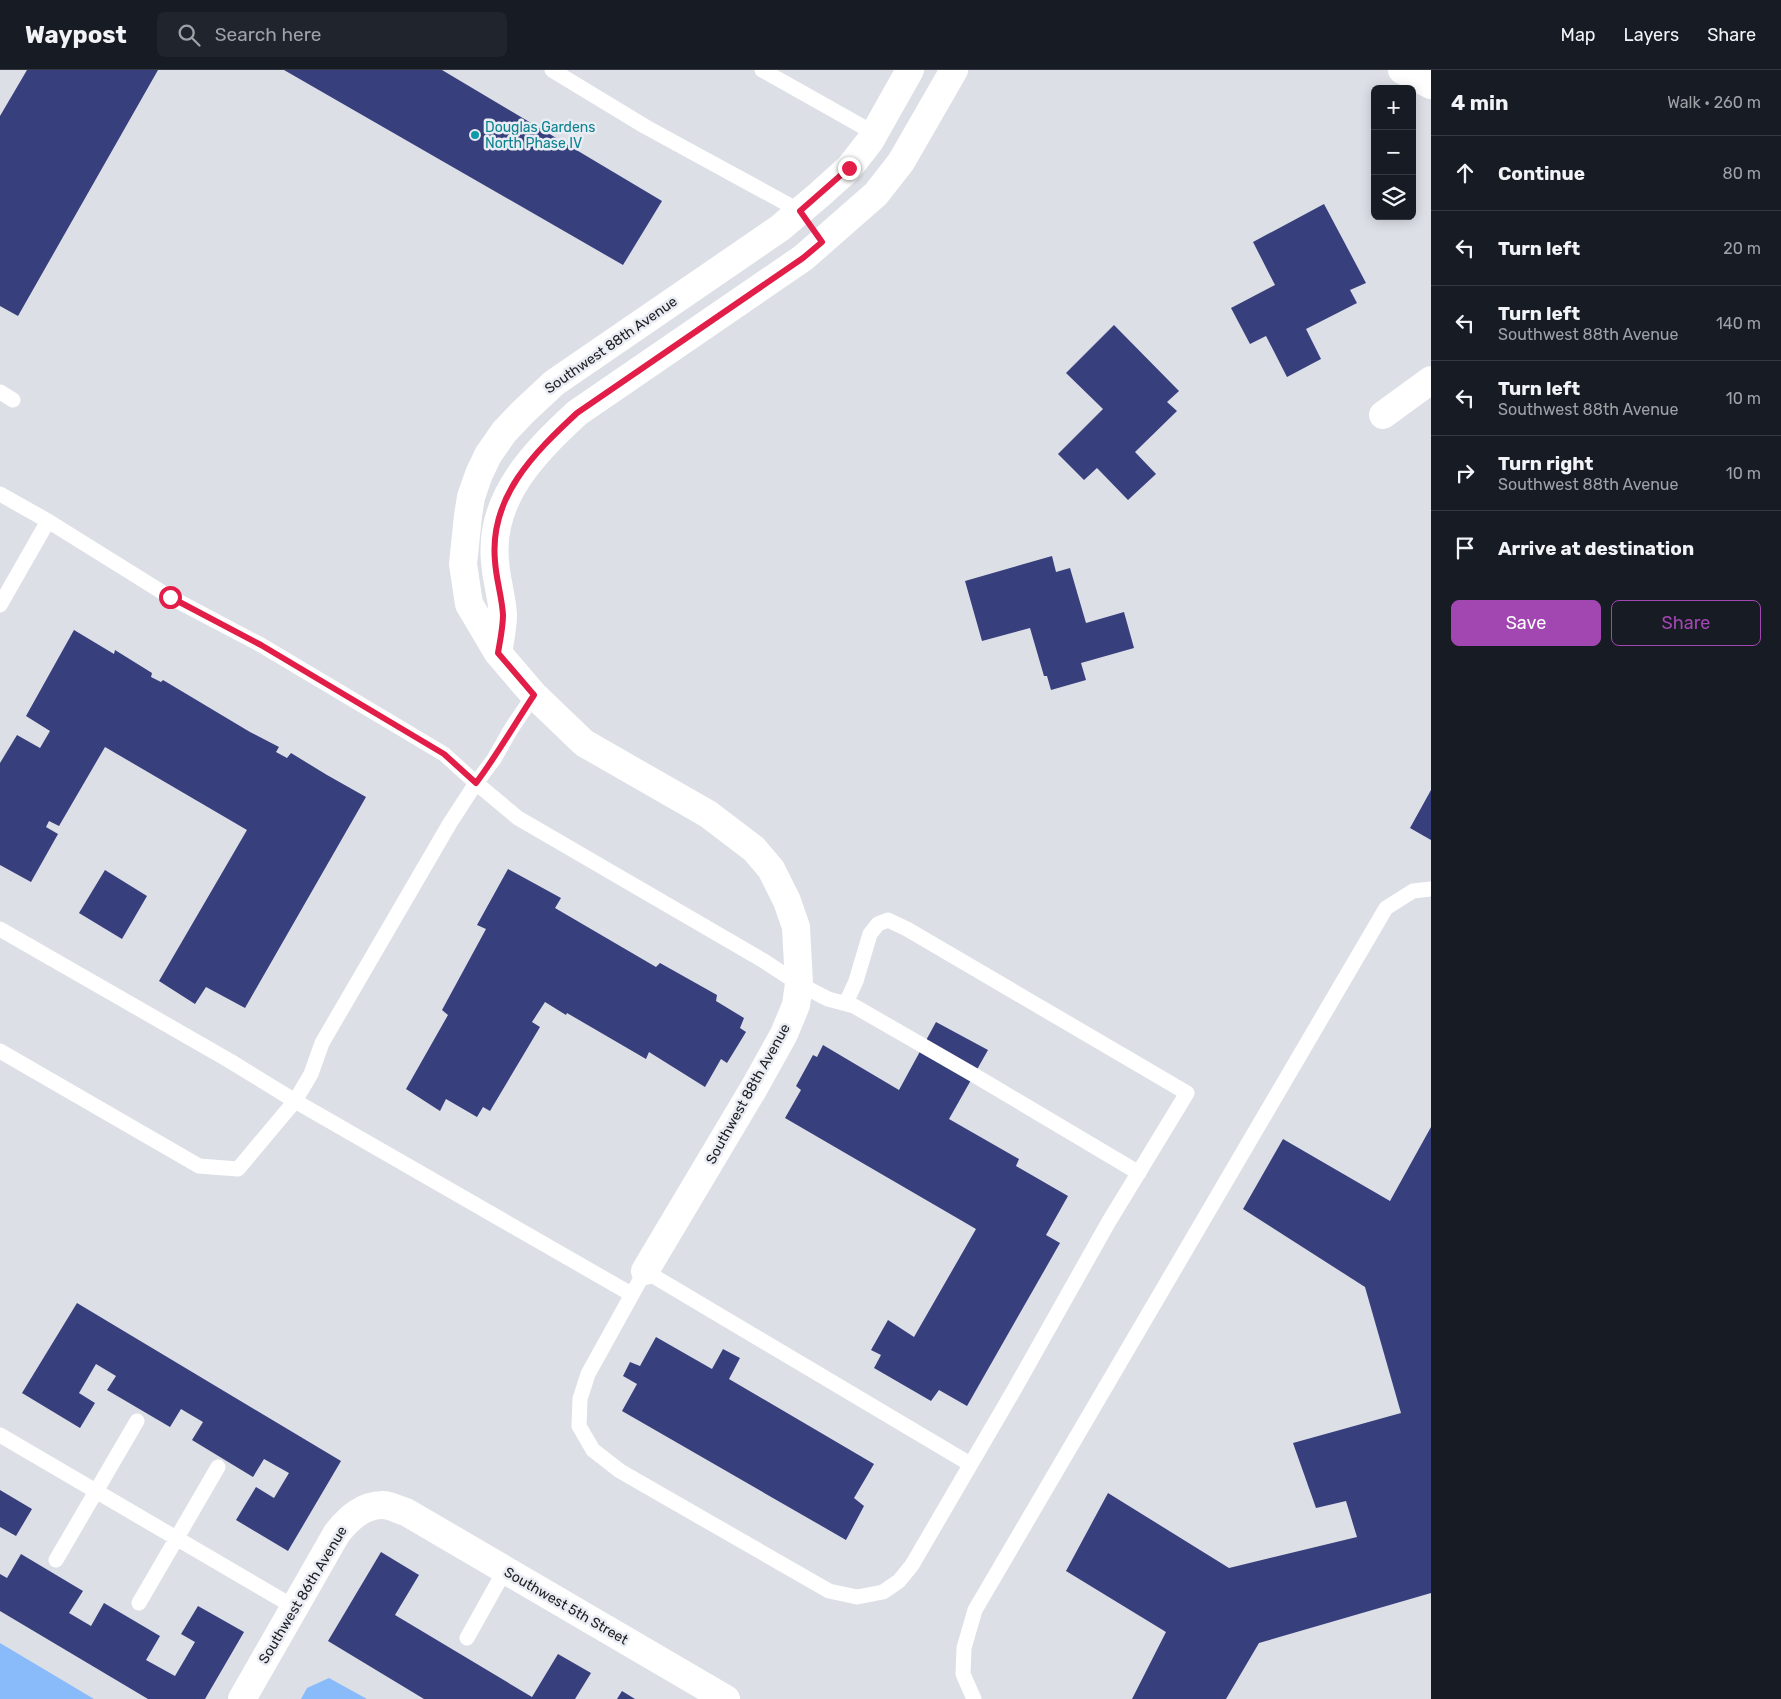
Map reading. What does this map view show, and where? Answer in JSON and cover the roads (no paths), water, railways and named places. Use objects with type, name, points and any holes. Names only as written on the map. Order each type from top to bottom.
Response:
[{"type":"street","name":"Southwest 88th Avenue","points":[[645,1271],[784,1034],[796,1005],[799,984],[796,927],[787,901],[771,869],[754,849],[708,814],[584,743],[534,695],[498,653],[469,604],[463,564],[471,497],[478,474],[504,432],[554,383],[780,228],[849,168],[874,133],[910,70]]},
{"type":"street","points":[[498,653],[503,615],[495,560],[495,535],[511,487],[520,473],[548,439],[577,413],[803,258],[876,194],[895,170],[954,70]]},
{"type":"street","points":[[800,211],[822,242]]},
{"type":"street","points":[[1383,415],[1431,380]]},
{"type":"street","points":[[468,516],[499,519]]},
{"type":"street","name":"Southwest 86th Avenue","points":[[242,1699],[294,1607],[348,1520],[365,1508],[384,1505],[406,1512]]},
{"type":"street","name":"Southwest 5th Street","points":[[406,1512],[726,1699]]},
{"type":"lane","points":[[552,70],[646,127],[800,211]]},
{"type":"lane","points":[[762,70],[874,133]]},
{"type":"lane","points":[[0,494],[170,597],[261,645],[444,754],[518,818],[764,961],[799,984],[828,999],[846,1003],[974,1075],[1138,1173]]},
{"type":"lane","points":[[0,605],[48,522]]},
{"type":"lane","points":[[0,1050],[199,1166],[238,1170],[295,1101],[311,1074],[322,1043],[445,832],[534,695]]},
{"type":"lane","points":[[974,1699],[963,1674],[964,1648],[975,1610],[1386,908],[1414,891],[1431,889]]},
{"type":"lane","points":[[846,1003],[856,981],[870,934],[878,924],[888,920],[907,929],[1186,1093],[912,1565],[900,1581],[883,1592],[857,1597],[830,1591],[620,1471],[593,1450],[579,1426],[580,1400],[588,1374],[645,1271],[970,1464]]},
{"type":"lane","points":[[0,929],[631,1294]]},
{"type":"lane","points":[[56,1560],[137,1421]]},
{"type":"lane","points":[[0,1435],[294,1607]]},
{"type":"lane","points":[[139,1603],[218,1467]]},
{"type":"lane","points":[[466,1638],[505,1570]]},
{"type":"water","points":[[0,1643],[94,1699],[0,1699]]},
{"type":"water","points":[[329,1678],[367,1699],[301,1699],[307,1688]]},
{"type":"place","name":"Douglas Gardens North Phase IV","points":[[475,135]]}]
